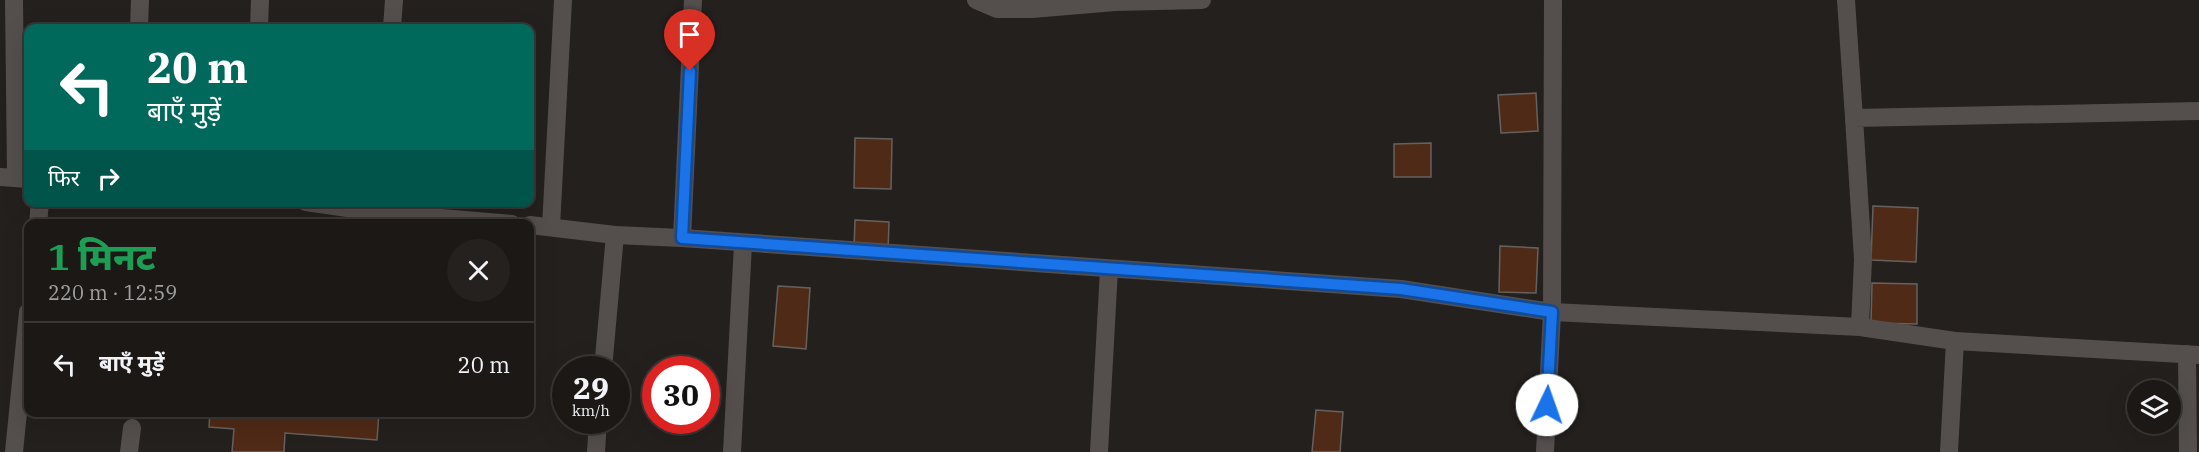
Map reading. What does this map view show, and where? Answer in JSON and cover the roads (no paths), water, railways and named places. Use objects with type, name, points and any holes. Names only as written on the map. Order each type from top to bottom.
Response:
[{"type":"street","points":[[14,0],[15,177]]},
{"type":"street","points":[[139,24],[140,0]]},
{"type":"street","points":[[259,24],[260,0]]},
{"type":"street","points":[[392,24],[394,0]]},
{"type":"street","points":[[551,227],[563,0]]},
{"type":"street","points":[[682,238],[693,0]]},
{"type":"street","points":[[976,0],[997,9],[1032,9],[1115,1],[1202,0]]},
{"type":"street","points":[[1545,452],[1552,312],[1552,0]]},
{"type":"street","points":[[1846,0],[1863,259],[1860,327]]},
{"type":"street","points":[[1854,118],[2199,111]]},
{"type":"street","points":[[382,208],[471,219]]},
{"type":"street","points":[[534,225],[615,235],[1401,289],[1552,312],[1860,327],[1955,341],[2193,355],[2188,452]]},
{"type":"street","points":[[604,356],[615,235]]},
{"type":"street","points":[[732,452],[743,244]]},
{"type":"street","points":[[1099,452],[1109,269]]},
{"type":"street","points":[[1949,452],[1955,341]]},
{"type":"street","points":[[14,452],[24,352]]},
{"type":"street","points":[[129,452],[132,428]]},
{"type":"street","points":[[596,452],[597,434]]}]
